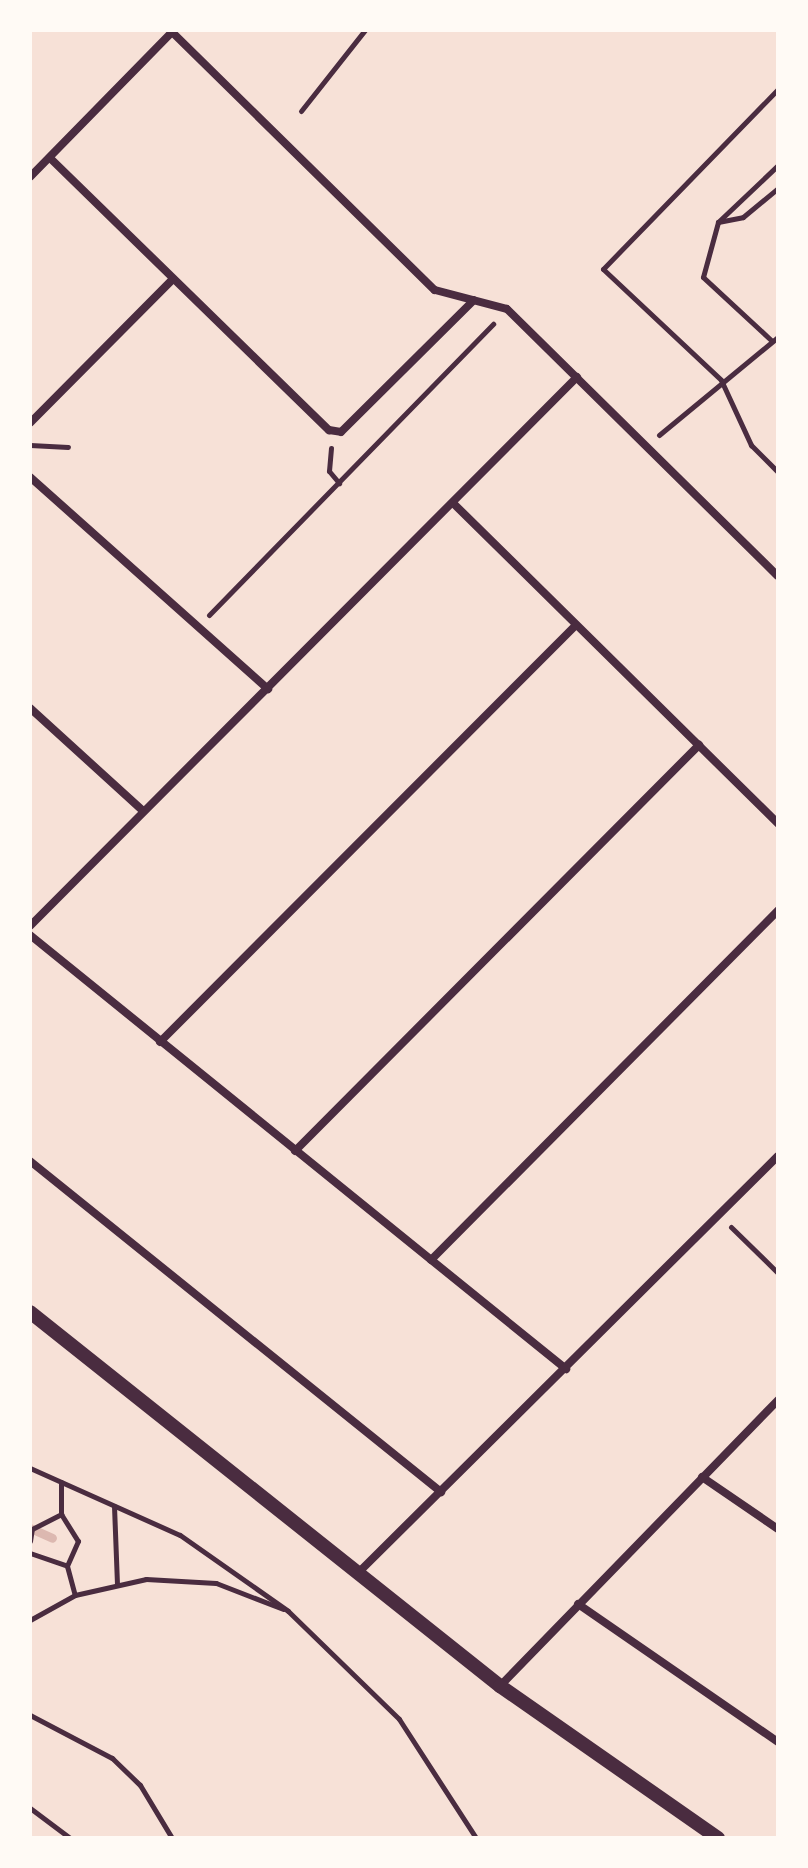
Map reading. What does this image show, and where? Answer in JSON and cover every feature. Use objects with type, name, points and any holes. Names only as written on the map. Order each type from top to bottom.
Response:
[{"type":"street","points":[[30,177],[171,31],[435,290],[507,309],[778,576]]},
{"type":"street","points":[[50,158],[172,280],[335,431],[474,300]]},
{"type":"street","points":[[30,423],[172,280]]},
{"type":"street","points":[[30,926],[577,377]]},
{"type":"street","points":[[30,477],[268,689]]},
{"type":"street","points":[[453,503],[778,824]]},
{"type":"street","points":[[160,1042],[576,625]]},
{"type":"street","points":[[30,708],[143,811]]},
{"type":"street","points":[[295,1151],[699,745]]},
{"type":"street","points":[[431,1260],[778,910]]},
{"type":"street","points":[[30,935],[566,1369]]},
{"type":"street","points":[[356,1574],[778,1156]]},
{"type":"street","points":[[30,1161],[441,1492]]},
{"type":"street","points":[[30,1312],[500,1686],[718,1838]]},
{"type":"street","points":[[500,1686],[778,1400]]},
{"type":"street","points":[[702,1477],[778,1529]]},
{"type":"street","points":[[578,1604],[778,1742]]},
{"type":"path","points":[[301,111],[365,30]]},
{"type":"path","points":[[778,89],[603,269],[721,380],[751,445],[778,472]]},
{"type":"path","points":[[647,446],[721,380],[775,339],[703,277],[718,222],[778,165]]},
{"type":"path","points":[[718,222],[743,217],[778,188]]},
{"type":"path","points":[[199,625],[507,309]]},
{"type":"path","points":[[335,431],[329,471],[339,483]]},
{"type":"path","points":[[30,445],[68,447]]},
{"type":"path","points":[[719,1215],[778,1273]]},
{"type":"path","points":[[30,1468],[230,1564],[288,1611],[399,1719],[476,1838]]},
{"type":"path","points":[[61,1482],[61,1514],[78,1541],[67,1566],[75,1595]]},
{"type":"path","points":[[114,1506],[117,1585]]},
{"type":"path","points":[[30,1541],[32,1529],[61,1514]]},
{"type":"path","points":[[30,1553],[67,1566]]},
{"type":"path","points":[[30,1620],[75,1595],[146,1579],[216,1583],[288,1611]]},
{"type":"path","points":[[30,1715],[112,1758],[140,1785],[172,1838]]},
{"type":"path","points":[[30,1808],[70,1838]]},
{"type":"waterway","points":[[30,1528],[52,1538]]}]
